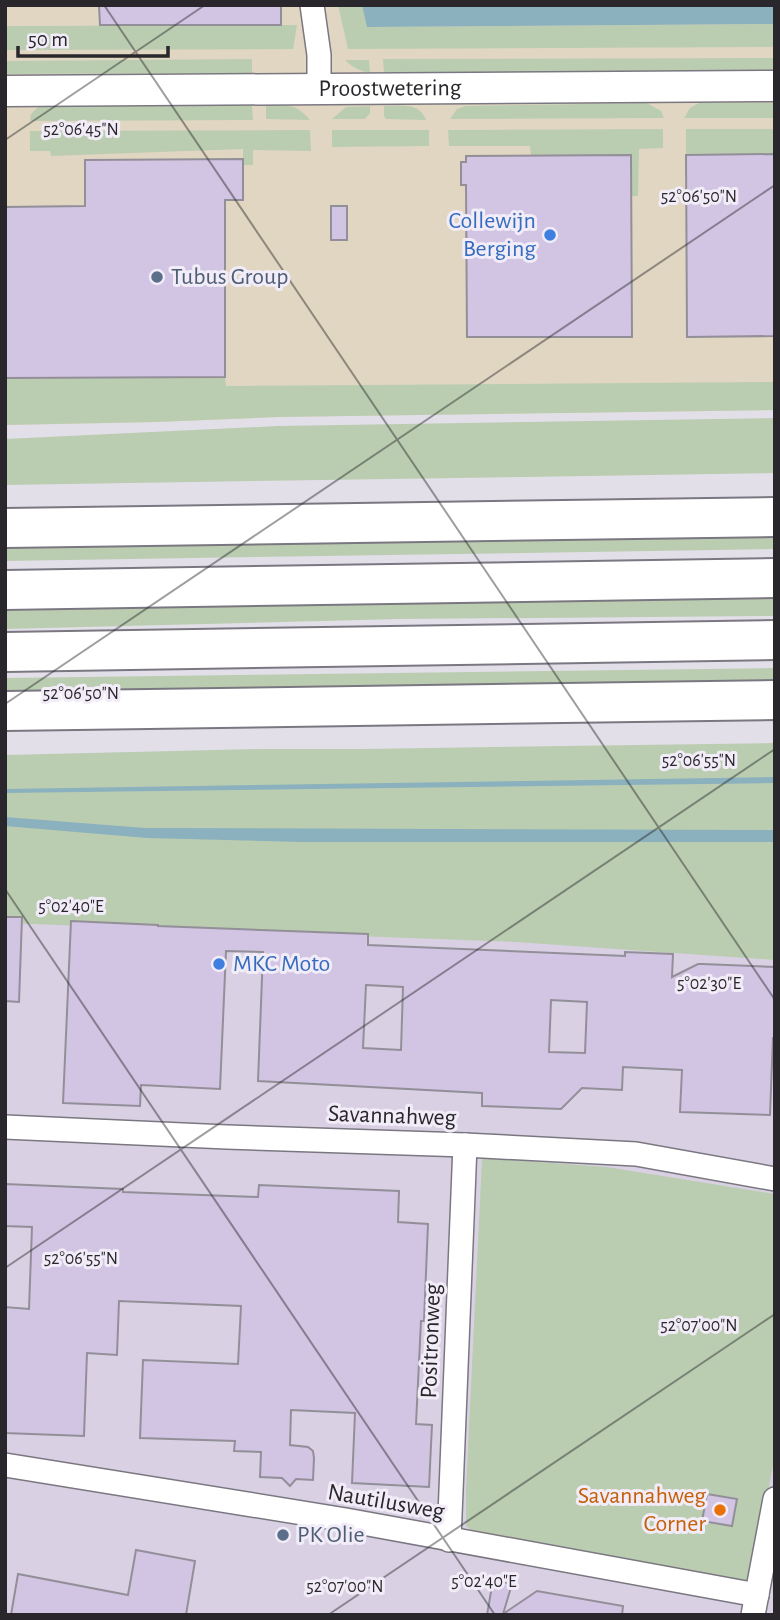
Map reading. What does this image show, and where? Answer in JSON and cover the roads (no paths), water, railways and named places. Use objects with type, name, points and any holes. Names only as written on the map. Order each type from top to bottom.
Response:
[{"type":"highway","points":[[5,528],[775,517]]},
{"type":"highway","points":[[5,590],[775,578]]},
{"type":"highway","points":[[5,652],[775,640]]},
{"type":"highway","points":[[5,712],[775,700]]},
{"type":"street","points":[[312,5],[319,55],[319,88]]},
{"type":"street","name":"Proostwetering","points":[[5,91],[775,86]]},
{"type":"street","name":"Savannahweg","points":[[5,1127],[636,1154],[775,1179]]},
{"type":"street","name":"Positronweg","points":[[449,1540],[465,1145]]},
{"type":"street","name":"Nautilusweg","points":[[5,1465],[346,1520],[755,1605]]},
{"type":"street","points":[[755,1605],[775,1499]]},
{"type":"water","points":[[362,5],[775,5],[775,24],[367,27]]},
{"type":"water","points":[[775,777],[775,783],[5,793],[5,789]]},
{"type":"water","points":[[5,817],[145,828],[775,830],[775,842],[300,842],[147,838],[5,826]]},
{"type":"place","name":"Collewijn Berging","points":[[550,235]]},
{"type":"place","name":"Tubus Group","points":[[157,277]]},
{"type":"place","name":"MKC Moto","points":[[219,964]]},
{"type":"place","name":"Savannahweg Corner","points":[[720,1510]]},
{"type":"place","name":"PK Olie","points":[[283,1535]]}]
